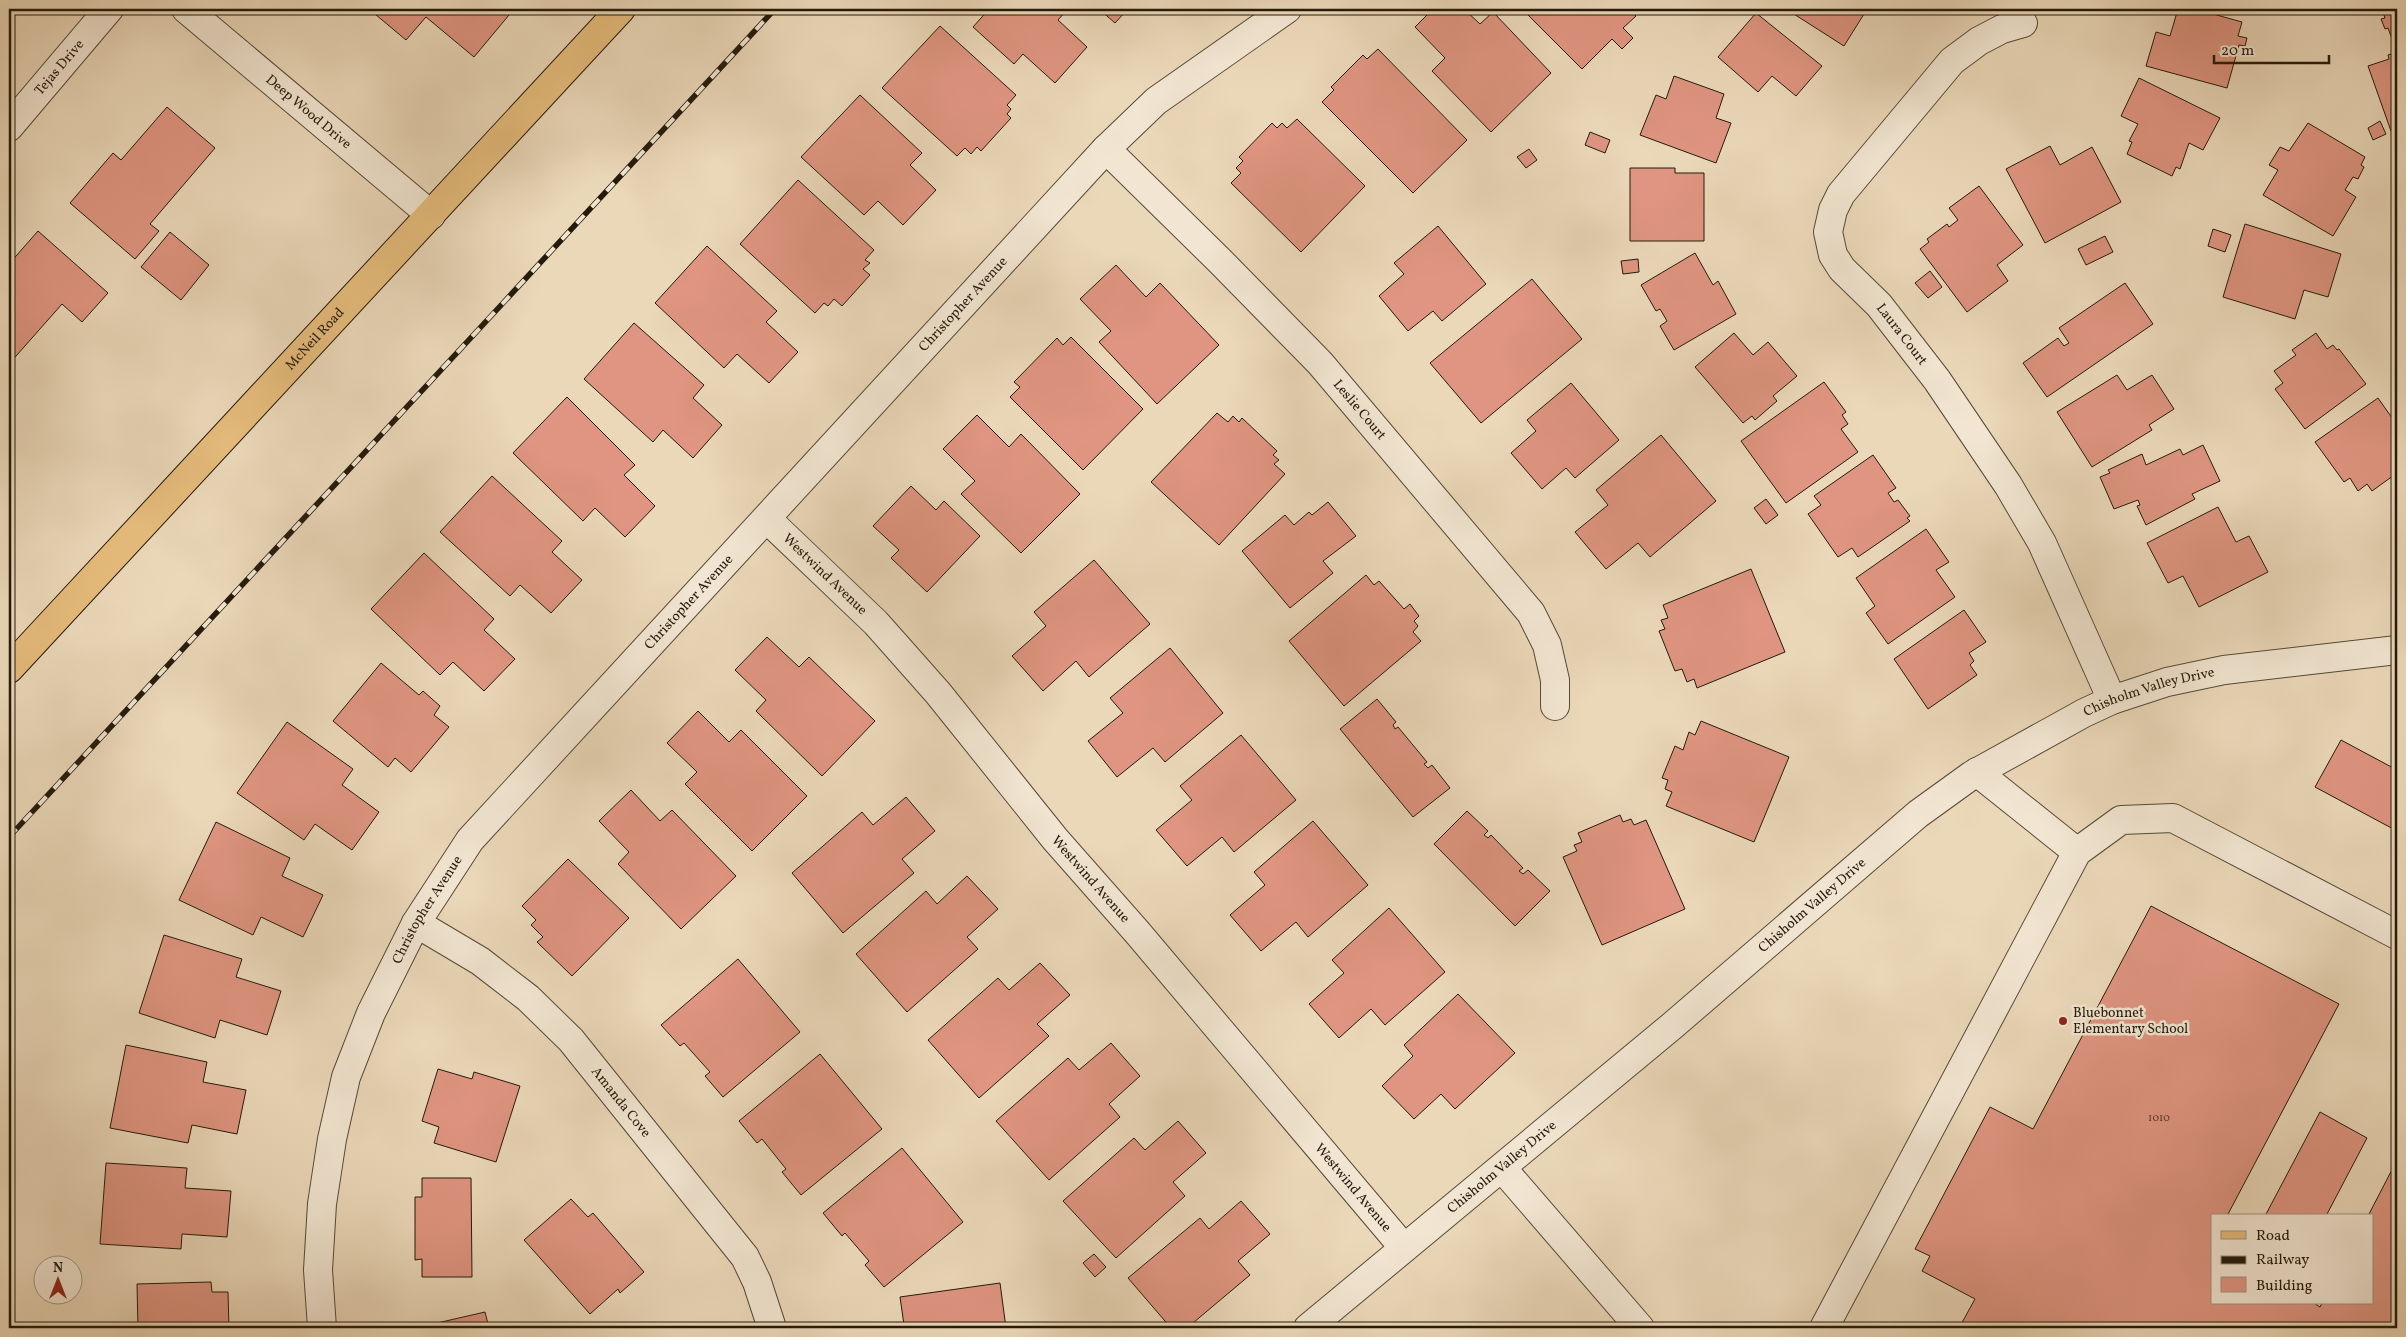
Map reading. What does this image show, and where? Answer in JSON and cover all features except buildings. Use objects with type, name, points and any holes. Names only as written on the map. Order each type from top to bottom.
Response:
[{"type":"main road","name":"McNeil Road","points":[[9,669],[621,9]]},
{"type":"street","name":"Tejas Drive","points":[[9,127],[109,9]]},
{"type":"street","name":"Deep Wood Drive","points":[[186,9],[430,215]]},
{"type":"street","name":"Christopher Avenue","points":[[322,1328],[318,1270],[322,1204],[332,1139],[344,1086],[371,1013],[416,923],[470,840],[1106,149],[1156,101],[1288,9]]},
{"type":"street","name":"Laura Court","points":[[2023,22],[2002,29],[1979,41],[1952,61],[1841,194],[1833,210],[1828,232],[1833,255],[1842,269],[1879,306],[1937,380],[2008,485],[2042,543],[2112,700]]},
{"type":"street","name":"Leslie Court","points":[[1106,149],[1320,363],[1531,613],[1548,645],[1555,680],[1555,706]]},
{"type":"street","name":"Westwind Avenue","points":[[767,519],[876,623],[938,693],[1055,839],[1143,939],[1404,1248]]},
{"type":"street","name":"Chisholm Valley Drive","points":[[1308,1328],[1672,1026],[1918,814],[1977,772],[2112,700],[2167,682],[2224,670],[2397,650]]},
{"type":"street","points":[[1977,772],[2077,852]]},
{"type":"street","points":[[1824,1328],[2077,852],[2121,820],[2173,818],[2397,936]]},
{"type":"street","name":"Amanda Cove","points":[[416,923],[480,961],[520,992],[571,1040],[740,1250],[757,1282],[772,1328]]},
{"type":"street","points":[[1502,1168],[1640,1328]]},
{"type":"railway","points":[[9,837],[775,9]]},
{"type":"place","name":"Bluebonnet Elementary School","points":[[2063,1021]]}]
